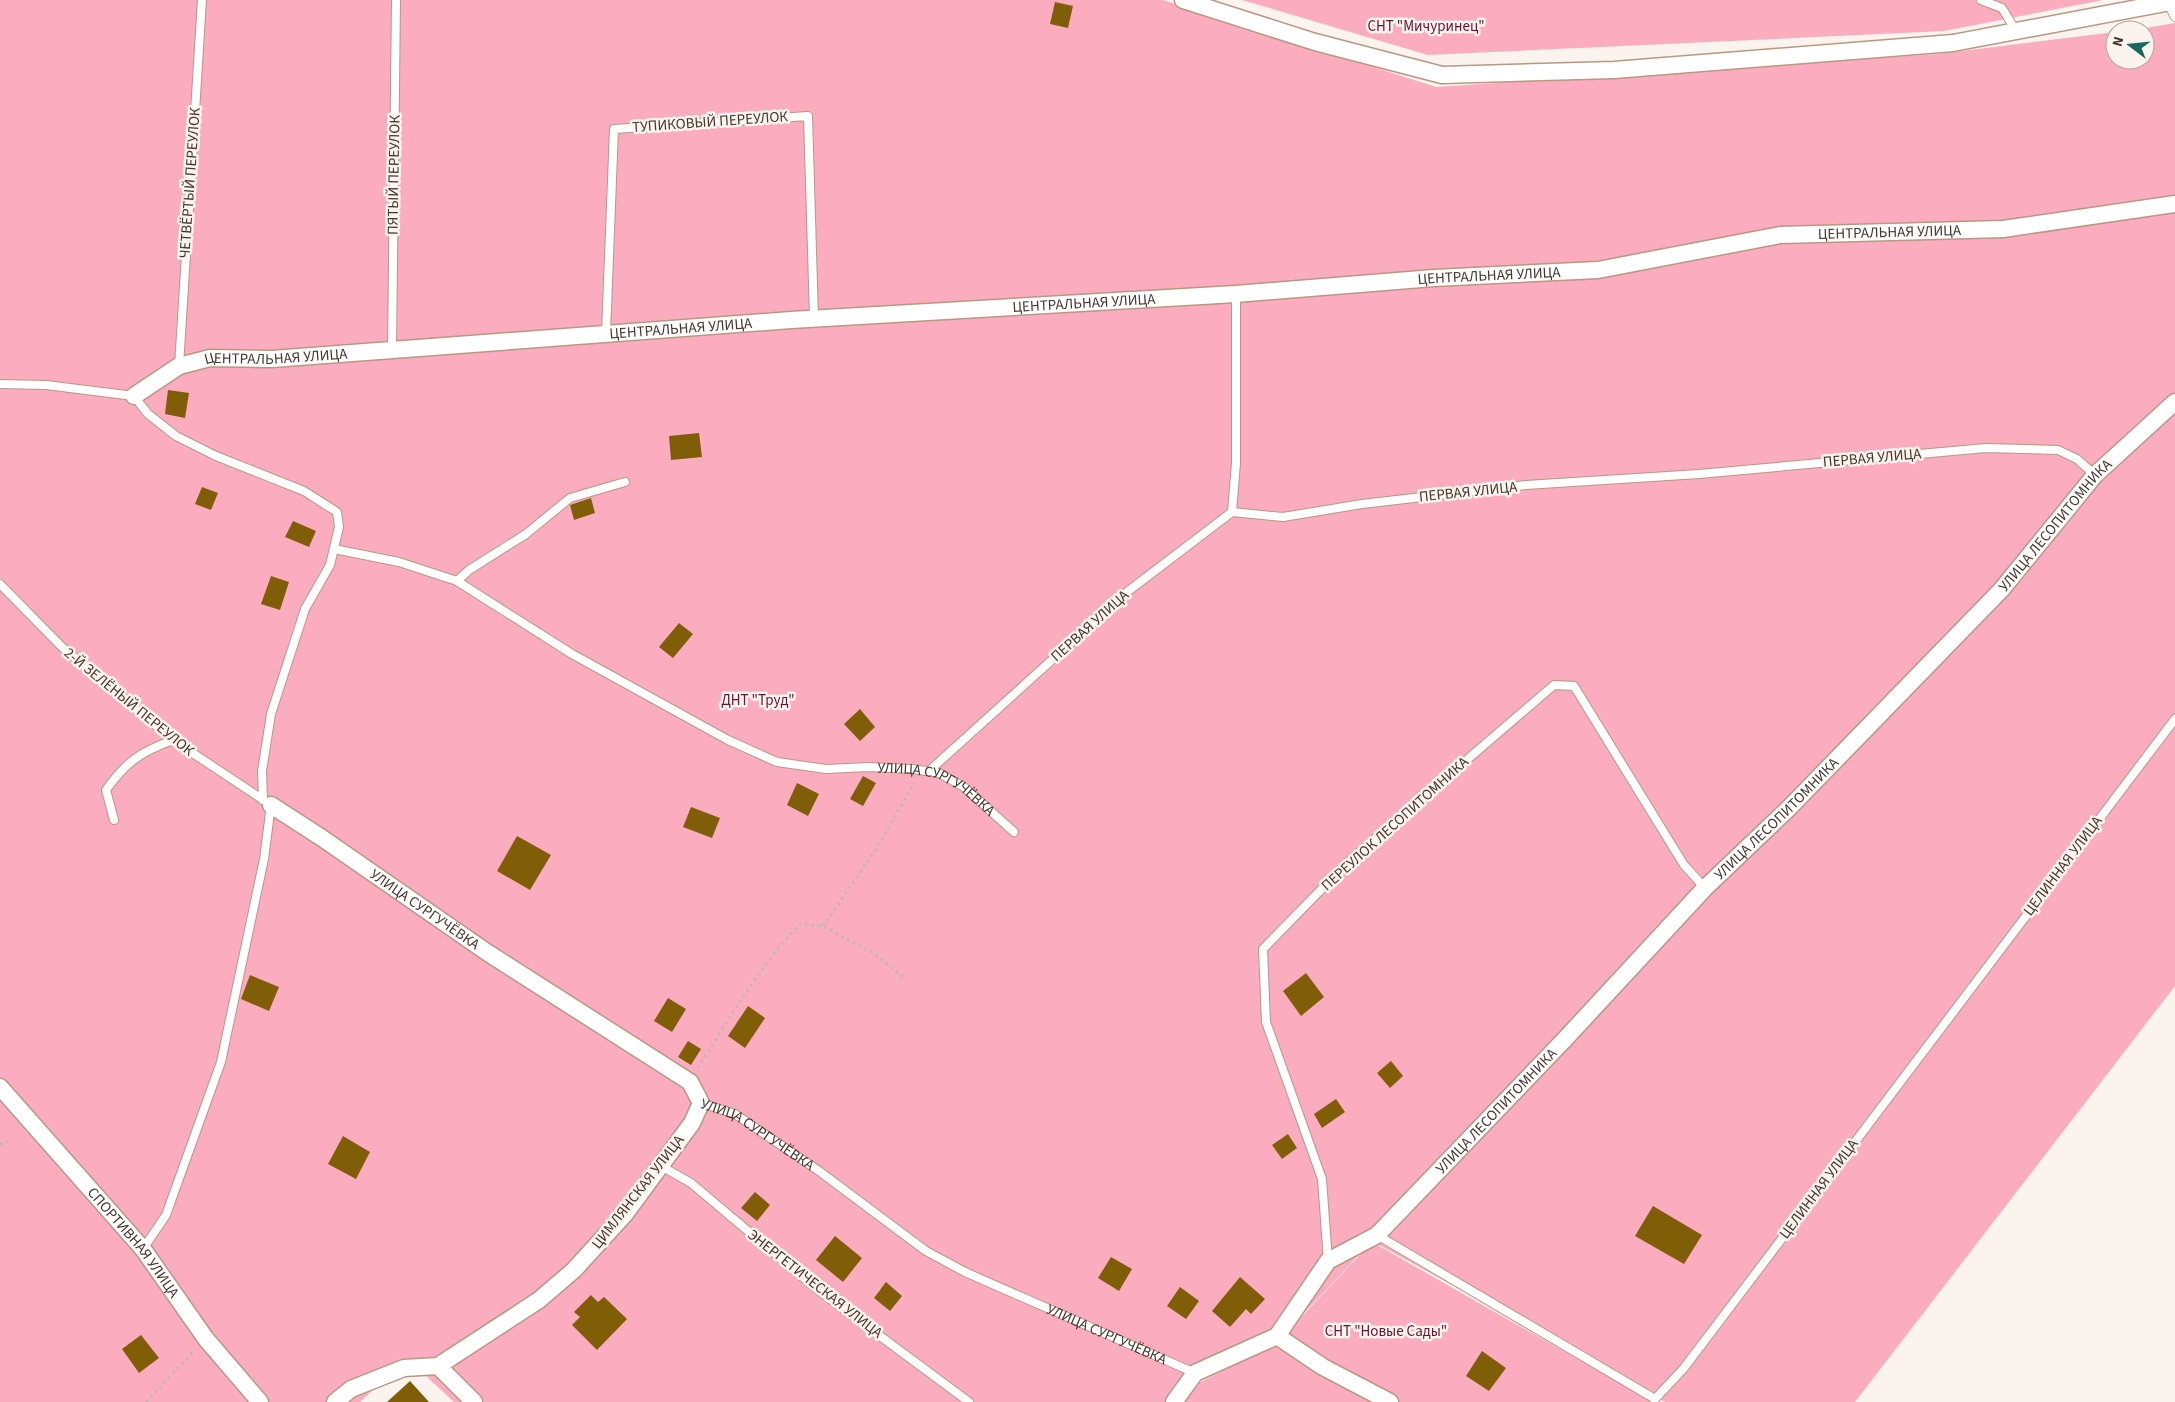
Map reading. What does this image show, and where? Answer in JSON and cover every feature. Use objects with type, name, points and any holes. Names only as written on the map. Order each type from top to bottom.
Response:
[{"type":"street","points":[[1183,0],[1315,42],[1442,75],[1614,70],[1953,43],[2170,1]]},
{"type":"street","name":"ЦЕНТРАЛЬНАЯ УЛИЦА","points":[[134,396],[179,366],[210,358],[272,359],[814,318],[1236,294],[1434,278],[1598,270],[1780,235],[2003,229],[2175,204]]},
{"type":"street","name":"УЛИЦА ЛЕСОПИТОМНИКА","points":[[1377,1235],[1573,1031],[1705,888],[1789,808],[2002,589],[2096,475],[2175,402]]},
{"type":"street","name":"УЛИЦА СУРГУЧЁВКА","points":[[267,802],[488,953],[690,1082],[701,1103]]},
{"type":"street","name":"СПОРТИВНАЯ УЛИЦА","points":[[0,1087],[143,1249],[206,1339],[260,1402]]},
{"type":"street","name":"ЦИМЛЯНСКАЯ УЛИЦА","points":[[335,1402],[351,1389],[404,1368],[438,1366],[539,1300],[574,1270],[625,1214],[692,1123],[701,1103]]},
{"type":"street","points":[[1174,1402],[1195,1373],[1278,1336],[1328,1261],[1377,1235]]},
{"type":"street","points":[[1278,1336],[1323,1366],[1390,1402]]},
{"type":"street","points":[[438,1366],[474,1402]]},
{"type":"lane","name":"ЧЕТВЁРТЫЙ ПЕРЕУЛОК","points":[[179,366],[202,0]]},
{"type":"lane","name":"ПЯТЫЙ ПЕРЕУЛОК","points":[[392,351],[396,0]]},
{"type":"lane","points":[[1981,0],[2002,8],[2016,31]]},
{"type":"lane","points":[[2170,1],[2175,17]]},
{"type":"lane","name":"ТУПИКОВЫЙ ПЕРЕУЛОК","points":[[606,333],[614,129],[808,116],[814,318]]},
{"type":"lane","points":[[1232,512],[1236,464],[1236,294]]},
{"type":"lane","points":[[0,384],[46,385],[134,396],[148,414],[176,436],[216,456],[304,492],[337,512],[339,527],[330,565],[305,609],[272,714],[262,770],[267,802],[264,859],[221,1062],[166,1215],[143,1249]]},
{"type":"lane","name":"ПЕРВАЯ УЛИЦА","points":[[928,771],[1127,592],[1232,512],[1283,516],[1362,504],[1526,485],[1699,474],[1986,448],[2058,450],[2078,459],[2096,475]]},
{"type":"lane","points":[[457,581],[469,570],[526,534],[570,498],[625,482]]},
{"type":"lane","name":"УЛИЦА СУРГУЧЁВКА","points":[[334,549],[399,562],[457,581],[572,654],[728,740],[777,762],[826,769],[868,767],[939,773],[964,787],[1014,832]]},
{"type":"lane","name":"2-Й ЗЕЛЁНЫЙ ПЕРЕУЛОК","points":[[0,584],[62,647],[173,740],[267,802]]},
{"type":"lane","name":"ПЕРЕУЛОК ЛЕСОПИТОМНИКА","points":[[1328,1261],[1322,1179],[1266,1022],[1264,949],[1349,861],[1554,685],[1574,686],[1684,865],[1705,888]]},
{"type":"lane","name":"ЦЕЛИННАЯ УЛИЦА","points":[[1377,1235],[1655,1399],[1684,1368],[2175,719]]},
{"type":"lane","points":[[114,820],[106,790],[121,769],[148,750],[173,740]]},
{"type":"lane","name":"УЛИЦА СУРГУЧЁВКА","points":[[701,1103],[735,1114],[819,1171],[926,1251],[965,1272],[1195,1373]]},
{"type":"lane","name":"ЭНЕРГЕТИЧЕСКАЯ УЛИЦА","points":[[661,1166],[692,1182],[818,1290],[970,1402]]},
{"type":"path","points":[[823,926],[877,848],[920,770]]},
{"type":"path","points":[[690,1082],[726,1022],[786,938],[800,924],[823,926],[875,954],[904,978]]},
{"type":"path","points":[[0,1144],[12,1142]]},
{"type":"path","points":[[146,1402],[206,1339]]},
{"type":"green space","name":"ДНТ \"Труд\"","points":[[0,0],[1163,0],[1436,87],[1938,54],[2105,33],[2105,70],[2155,70],[2155,26],[2175,23],[2175,986],[1855,1402],[1665,1402],[1372,1241],[1276,1343],[1190,1385],[1177,1402],[454,1402],[407,1358],[360,1402],[0,1402]]},
{"type":"green space","name":"СНТ \"Мичуринец\"","points":[[1242,0],[2103,0],[1944,31],[1428,55]]},
{"type":"green space","name":"СНТ \"Новые Сады\"","points":[[1372,1242],[1654,1402],[1181,1402],[1191,1387],[1277,1343]]},
{"type":"building","points":[[1055,2],[1073,6],[1068,28],[1050,24]]},
{"type":"building","points":[[168,390],[189,393],[185,418],[165,414]]},
{"type":"building","points":[[699,433],[702,457],[671,460],[669,436]]},
{"type":"building","points":[[202,487],[218,493],[211,510],[195,504]]},
{"type":"building","points":[[591,498],[595,513],[574,520],[570,505]]},
{"type":"building","points":[[293,521],[316,531],[309,547],[285,537]]},
{"type":"building","points":[[271,576],[289,582],[280,610],[261,604]]},
{"type":"building","points":[[679,623],[693,634],[673,658],[659,647]]},
{"type":"building","points":[[860,709],[875,727],[860,741],[844,724]]},
{"type":"building","points":[[863,776],[876,783],[863,806],[850,799]]},
{"type":"building","points":[[797,783],[819,794],[808,816],[787,805]]},
{"type":"building","points":[[691,807],[720,818],[712,838],[683,827]]},
{"type":"building","points":[[517,836],[551,855],[530,890],[497,871]]},
{"type":"building","points":[[1306,973],[1324,997],[1301,1016],[1283,991]]},
{"type":"building","points":[[250,975],[279,987],[269,1011],[241,999]]},
{"type":"building","points":[[668,998],[686,1009],[672,1032],[654,1021]]},
{"type":"building","points":[[748,1006],[765,1018],[745,1048],[728,1036]]},
{"type":"building","points":[[688,1041],[701,1049],[691,1065],[678,1057]]},
{"type":"building","points":[[1391,1061],[1403,1076],[1390,1088],[1377,1073]]},
{"type":"building","points":[[1336,1099],[1345,1112],[1322,1128],[1314,1114]]},
{"type":"building","points":[[1288,1134],[1297,1148],[1282,1159],[1272,1145]]},
{"type":"building","points":[[343,1136],[370,1152],[356,1179],[328,1164]]},
{"type":"building","points":[[755,1192],[770,1205],[757,1221],[741,1208]]},
{"type":"building","points":[[1653,1206],[1702,1235],[1684,1264],[1635,1236]]},
{"type":"building","points":[[835,1236],[862,1258],[843,1282],[816,1260]]},
{"type":"building","points":[[1111,1257],[1132,1269],[1119,1291],[1098,1278]]},
{"type":"building","points":[[1240,1277],[1265,1299],[1251,1314],[1246,1309],[1230,1327],[1212,1311]]},
{"type":"building","points":[[886,1282],[902,1296],[890,1311],[874,1298]]},
{"type":"building","points":[[1180,1287],[1199,1301],[1186,1319],[1167,1306]]},
{"type":"building","points":[[591,1295],[598,1302],[604,1297],[627,1319],[597,1350],[572,1325],[580,1317],[574,1312]]},
{"type":"building","points":[[141,1335],[159,1358],[139,1373],[122,1349]]},
{"type":"building","points":[[1482,1351],[1506,1368],[1489,1391],[1466,1376]]},
{"type":"building","points":[[410,1381],[429,1402],[387,1402]]}]
